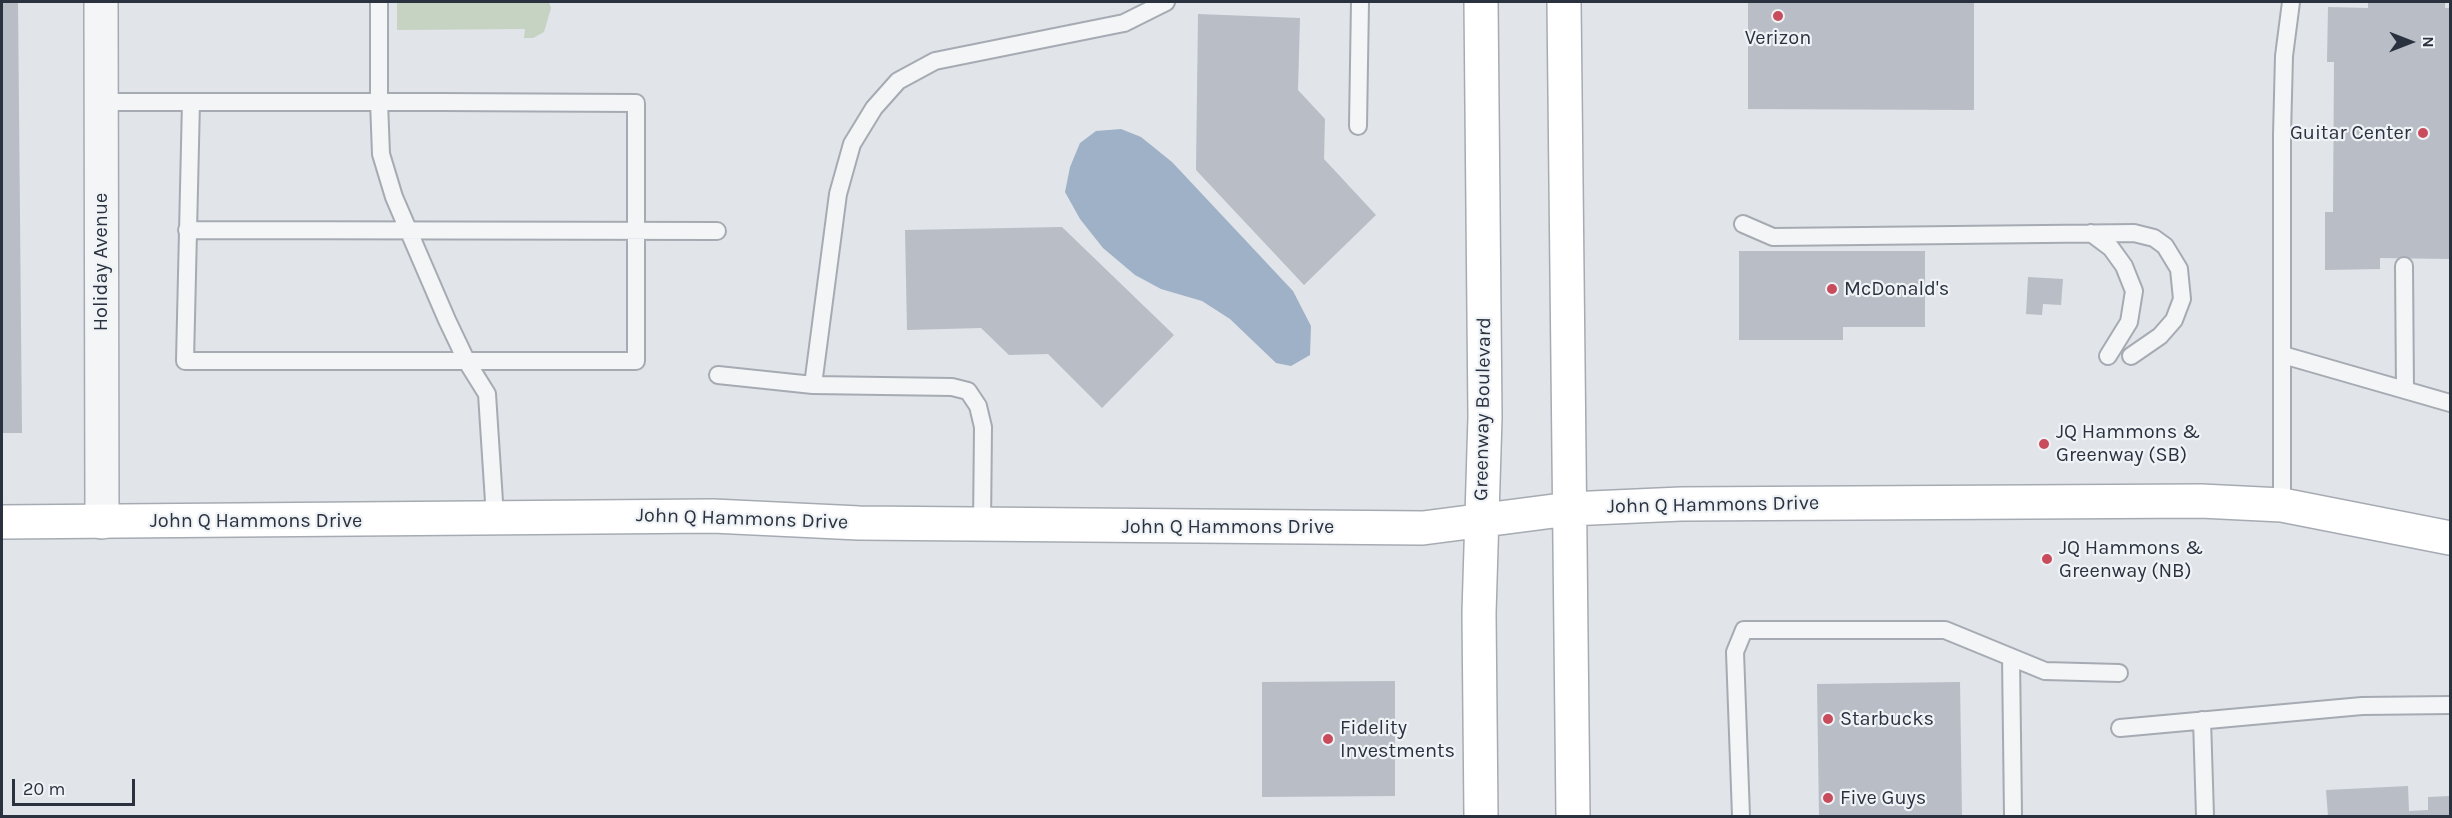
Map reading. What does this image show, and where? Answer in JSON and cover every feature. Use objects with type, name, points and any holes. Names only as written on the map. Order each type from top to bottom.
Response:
[{"type":"street","name":"Holiday Avenue","points":[[101,2],[102,522]]},
{"type":"street","name":"Greenway Boulevard","points":[[1481,2],[1485,417],[1480,521],[1481,816]]},
{"type":"street","points":[[1564,2],[1573,816]]},
{"type":"street","name":"John Q Hammons Drive","points":[[2,522],[713,516],[859,523],[1423,528],[1569,509],[1681,504],[2201,501],[2282,505],[2451,538]]},
{"type":"lane","points":[[379,2],[381,154],[394,197],[467,362],[487,394],[495,517]]},
{"type":"lane","points":[[813,385],[838,194],[852,144],[874,108],[898,81],[935,61],[1124,23],[1166,2]]},
{"type":"lane","points":[[1358,126],[1360,2]]},
{"type":"lane","points":[[2282,505],[2281,221],[2284,56],[2290,2]]},
{"type":"lane","points":[[101,102],[191,102],[379,102],[636,103],[636,361],[185,361],[191,102]]},
{"type":"lane","points":[[1743,225],[1773,237],[2134,232],[2154,238],[2165,246],[2179,269],[2182,299],[2174,320],[2160,336],[2131,357]]},
{"type":"lane","points":[[188,230],[717,231]]},
{"type":"lane","points":[[2091,233],[2111,248],[2124,266],[2134,291],[2129,322],[2108,357]]},
{"type":"lane","points":[[2404,266],[2405,390]]},
{"type":"lane","points":[[2283,355],[2451,404]]},
{"type":"lane","points":[[718,375],[813,385],[952,387],[968,391],[978,406],[982,427],[982,525]]},
{"type":"lane","points":[[1741,816],[1735,652],[1744,630],[1945,630],[2045,671],[2119,673]]},
{"type":"lane","points":[[2011,657],[2013,816]]},
{"type":"lane","points":[[2120,728],[2362,706],[2451,705]]},
{"type":"lane","points":[[2202,720],[2205,816]]},
{"type":"green space","points":[[397,2],[549,2],[551,8],[544,32],[533,38],[524,38],[525,29],[397,30]]},
{"type":"water","points":[[1121,129],[1141,137],[1172,162],[1293,291],[1311,326],[1310,355],[1291,366],[1276,363],[1230,319],[1202,301],[1161,289],[1135,275],[1103,248],[1080,219],[1065,192],[1070,167],[1080,143],[1096,131]]},
{"type":"building","points":[[2,2],[18,2],[22,433],[2,433]]},
{"type":"building","points":[[1748,2],[1974,2],[1974,110],[1748,109]]},
{"type":"building","points":[[2368,2],[2445,3],[2445,8],[2450,8],[2450,259],[2380,258],[2380,269],[2325,270],[2325,212],[2333,212],[2334,62],[2327,62],[2328,7],[2368,8]]},
{"type":"building","points":[[1198,14],[1300,18],[1298,90],[1325,119],[1324,159],[1376,215],[1304,285],[1196,170]]},
{"type":"building","points":[[1062,227],[1174,335],[1102,408],[1048,354],[1009,355],[981,328],[907,330],[905,230]]},
{"type":"building","name":"McDonald's","points":[[1739,251],[1925,251],[1925,327],[1843,327],[1843,340],[1739,340]]},
{"type":"building","points":[[2028,277],[2063,279],[2061,305],[2043,304],[2042,315],[2026,314]]},
{"type":"building","name":"Fidelity Investments","points":[[1395,681],[1395,796],[1262,797],[1262,682]]},
{"type":"building","points":[[1960,682],[1962,816],[1819,816],[1817,684]]},
{"type":"building","points":[[2408,786],[2409,811],[2428,810],[2428,797],[2450,796],[2450,816],[2328,816],[2326,790]]},
{"type":"place","name":"Verizon","points":[[1778,16]]},
{"type":"place","name":"Guitar Center","points":[[2423,133]]},
{"type":"place","name":"McDonald's","points":[[1832,289]]},
{"type":"place","name":"JQ Hammons & Greenway (SB)","points":[[2044,444]]},
{"type":"place","name":"JQ Hammons & Greenway (NB)","points":[[2047,559]]},
{"type":"place","name":"Starbucks","points":[[1828,719]]},
{"type":"place","name":"Fidelity Investments","points":[[1328,739]]},
{"type":"place","name":"Five Guys","points":[[1828,798]]}]
